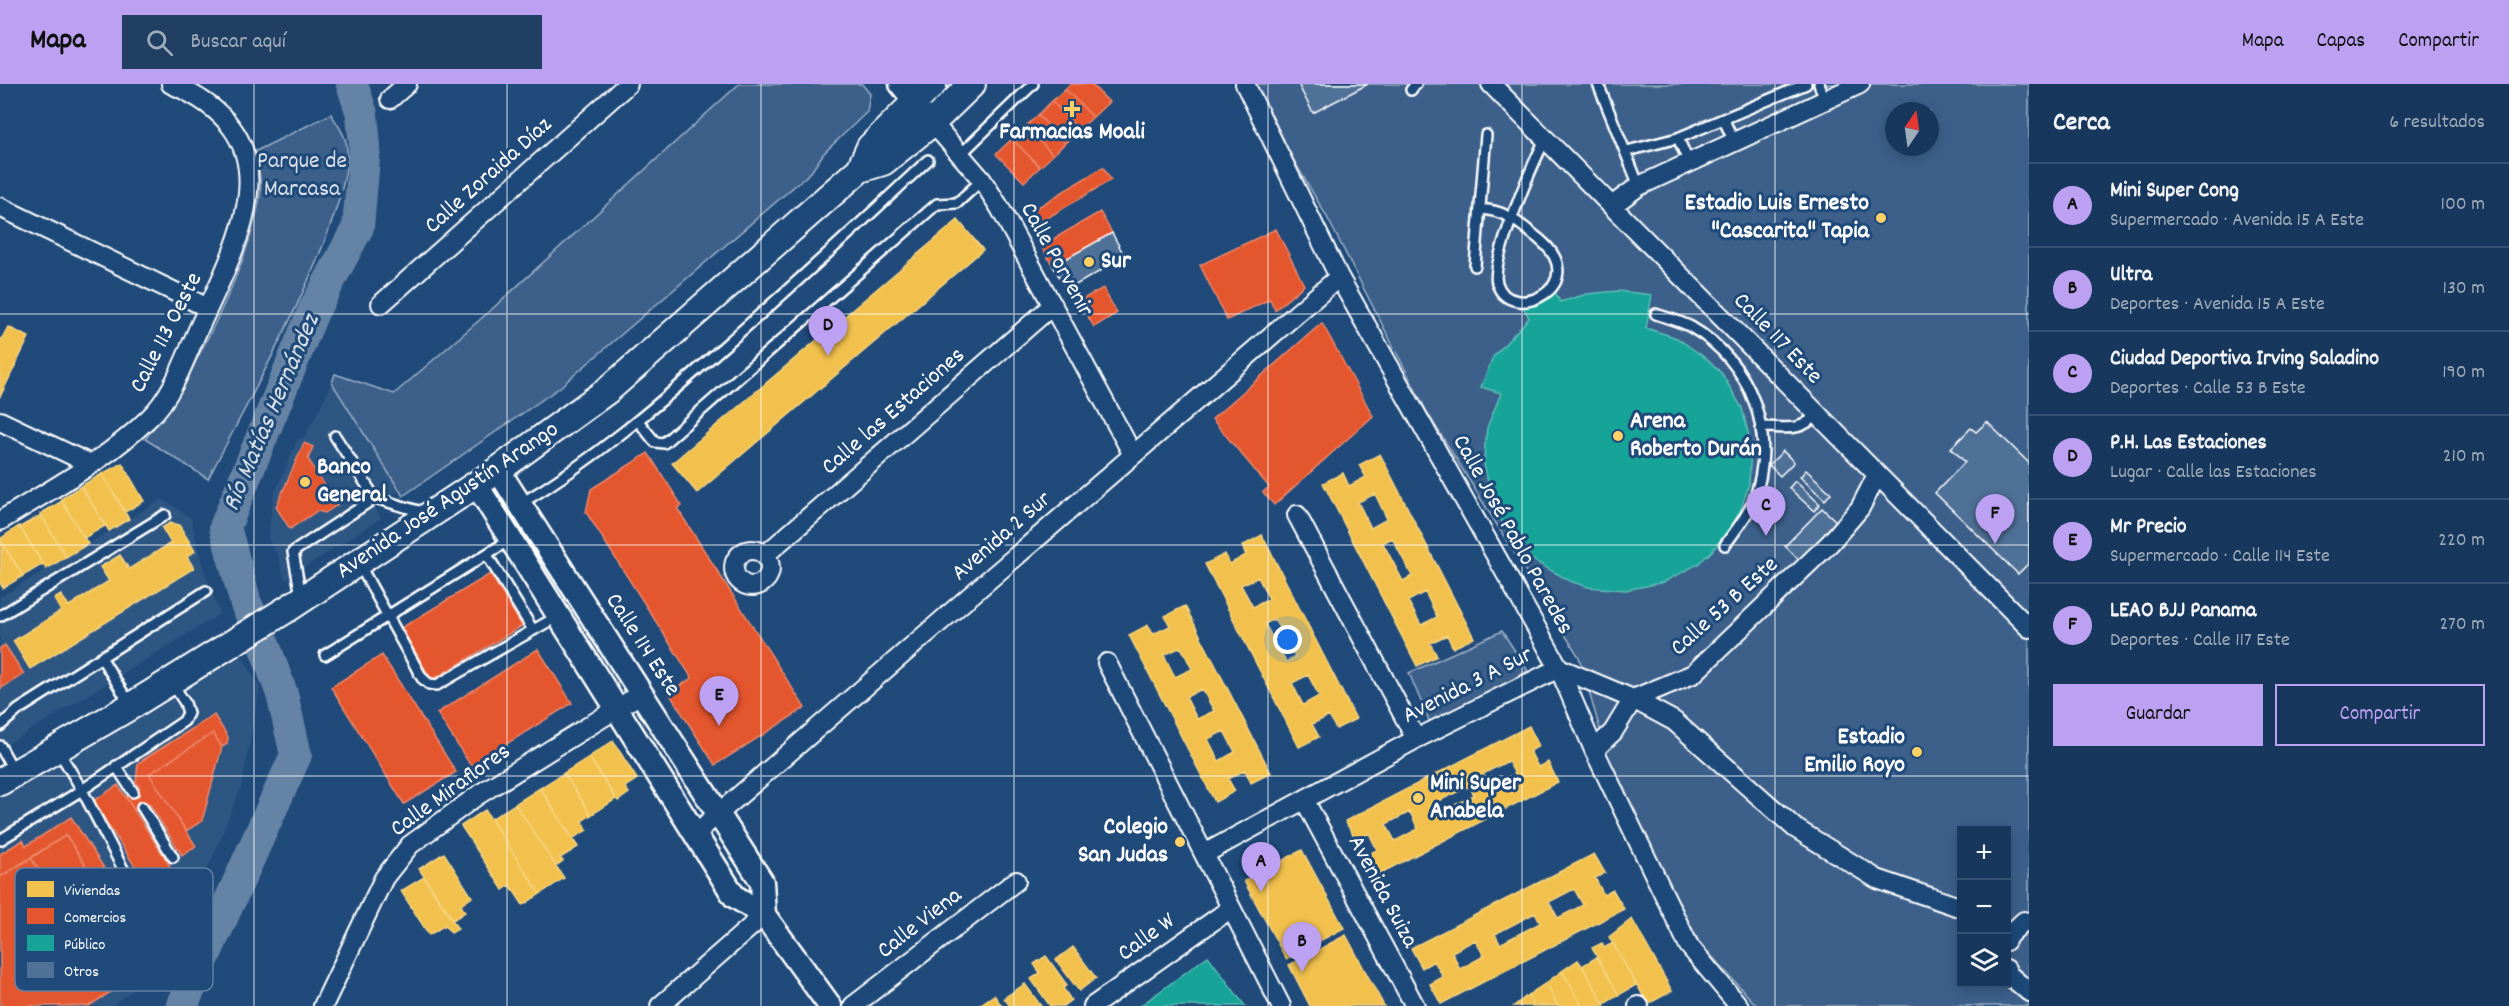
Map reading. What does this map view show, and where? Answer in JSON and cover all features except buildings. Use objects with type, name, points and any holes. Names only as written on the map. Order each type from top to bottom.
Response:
[{"type":"main road","name":"Avenida José Agustín Arango","points":[[860,169],[883,162],[933,122],[972,84]]},
{"type":"main road","name":"Avenida José Agustín Arango","points":[[8,778],[131,706],[297,602],[498,470],[608,390],[860,169],[870,147],[916,90]]},
{"type":"street","name":"Calle 113 Oeste","points":[[0,520],[90,464],[123,441],[152,416],[171,388],[244,222],[249,192],[247,163],[239,135],[219,111],[189,91],[171,84]]},
{"type":"street","points":[[390,99],[407,84]]},
{"type":"street","name":"Calle Zoraida Díaz","points":[[381,304],[628,84]]},
{"type":"street","name":"Calle José Pablo Paredes","points":[[1245,84],[1339,277],[1559,668],[1594,750],[1689,946],[1739,1006]]},
{"type":"street","name":"Calle 117 Este","points":[[1491,84],[2029,628]]},
{"type":"street","points":[[1613,205],[1639,186],[1778,122],[1822,92],[1860,84]]},
{"type":"street","name":"Calle Porvenir","points":[[916,90],[933,122],[982,180],[1053,305],[1133,455]]},
{"type":"street","points":[[0,207],[208,308]]},
{"type":"street","name":"Avenida 2 Sur","points":[[696,833],[1339,277]]},
{"type":"street","name":"Calle las Estaciones","points":[[765,555],[1053,305]]},
{"type":"street","points":[[0,421],[90,464]]},
{"type":"street","name":"Calle 114 Este","points":[[498,470],[762,882],[764,915]]},
{"type":"street","name":"Calle 53 B Este","points":[[1633,699],[1693,674],[1830,543],[1860,508],[1877,475]]},
{"type":"street","points":[[476,484],[734,896],[764,915],[830,1006]]},
{"type":"street","points":[[1296,515],[1416,739]]},
{"type":"street","points":[[1107,663],[1281,1006]]},
{"type":"street","name":"Avenida 3 A Sur","points":[[1204,854],[1416,739],[1559,668],[1633,699],[1674,722],[1795,828],[1877,879],[1957,906]]},
{"type":"street","name":"Calle Miraflores","points":[[323,1006],[384,878],[410,845],[478,795],[642,693]]},
{"type":"street","points":[[1594,750],[1613,732],[1633,699]]},
{"type":"street","name":"Avenida Suiza","points":[[1305,801],[1415,1006]]},
{"type":"street","name":"Calle Viena","points":[[853,1006],[1016,881]]},
{"type":"street","name":"Calle W","points":[[1094,1006],[1230,909]]},
{"type":"street","points":[[660,1006],[764,915]]},
{"type":"street","points":[[2010,934],[2022,919]]},
{"type":"street","points":[[2011,977],[2029,992]]},
{"type":"lane","points":[[960,155],[1033,84]]},
{"type":"lane","points":[[1598,84],[1627,151],[1639,186]]},
{"type":"lane","points":[[1627,151],[1678,138],[1806,84]]},
{"type":"lane","points":[[1768,100],[1778,122]]},
{"type":"lane","points":[[1724,120],[1734,142]]},
{"type":"lane","points":[[1475,266],[1486,135]]},
{"type":"lane","points":[[1480,209],[1503,212],[1513,219],[1547,246],[1555,257],[1557,271],[1553,287],[1548,294],[1536,300],[1522,301],[1509,298],[1497,285],[1495,268],[1513,219],[1535,159],[1546,138]]},
{"type":"lane","points":[[1678,138],[1689,163]]},
{"type":"lane","points":[[520,504],[550,486],[639,422],[807,274],[928,160]]},
{"type":"lane","points":[[639,422],[655,442],[664,444],[937,204],[957,202],[982,180]]},
{"type":"lane","points":[[1656,314],[1690,326],[1718,346],[1741,372],[1762,427],[1764,440],[1761,472],[1753,502],[1741,524],[1725,544]]},
{"type":"lane","points":[[1762,427],[1796,428],[1807,424],[1817,414]]},
{"type":"lane","points":[[335,436],[375,498],[431,514]]},
{"type":"lane","points":[[297,602],[293,552],[375,498]]},
{"type":"lane","points":[[0,616],[165,515]]},
{"type":"lane","points":[[325,655],[511,539]]},
{"type":"lane","points":[[487,555],[533,630]]},
{"type":"lane","points":[[358,562],[422,678],[429,684],[437,685],[559,616]]},
{"type":"lane","points":[[0,726],[18,710],[206,591]]},
{"type":"lane","points":[[101,657],[131,706]]},
{"type":"lane","points":[[0,840],[82,790],[184,721],[188,713],[185,703],[171,681]]},
{"type":"lane","points":[[0,746],[8,778]]},
{"type":"lane","points":[[57,748],[82,790],[122,868]]},
{"type":"lane","points":[[116,766],[133,792]]},
{"type":"lane","points":[[142,807],[173,857]]},
{"type":"shaded area","points":[[332,383],[400,490],[374,506],[381,518],[285,580],[276,550],[273,551],[268,537],[273,497],[298,439],[305,437]]},
{"type":"shaded area","points":[[162,499],[191,518],[202,565],[220,614],[0,749],[0,597]]},
{"type":"shaded area","points":[[242,656],[260,687],[242,785],[208,868],[15,868],[15,991],[132,991],[112,1006],[0,1006],[0,797]]},
{"type":"green space","points":[[739,84],[862,84],[870,94],[867,112],[824,153],[811,172],[559,388],[403,496],[332,383],[335,374],[394,394],[491,310]]},
{"type":"green space","points":[[1249,84],[2029,84],[2029,1006],[1757,1006],[1699,942],[1611,768],[1579,657],[1428,414],[1327,217]]},
{"type":"green space","name":"Parque de Marcasa","points":[[331,114],[346,142],[345,172],[335,213],[295,310],[208,479],[145,439],[180,388],[198,356],[231,288],[244,255],[260,196],[256,151]]},
{"type":"green space","points":[[1502,631],[1528,671],[1430,723],[1409,673]]},
{"type":"waterway","name":"Río Matías Hernández","points":[[213,938],[296,755],[282,694],[258,628],[246,604],[225,527],[313,312],[358,227],[365,147],[362,114],[352,84]]},
{"type":"waterway","name":"Río Matías Hernández","points":[[182,1006],[189,991]]},
{"type":"place","name":"Farmacias Moali","points":[[1072,109]]},
{"type":"place","name":"Estadio Luis Ernesto \"Cascarita\" Tapia","points":[[1881,218]]},
{"type":"place","name":"Sur","points":[[1089,262]]},
{"type":"place","name":"P.H. Las Estaciones","points":[[828,356]]},
{"type":"place","name":"Arena Roberto Durán","points":[[1618,436]]},
{"type":"place","name":"Banco General","points":[[305,482]]},
{"type":"place","name":"Ciudad Deportiva Irving Saladino","points":[[1766,536]]},
{"type":"place","name":"LEAO BJJ Panama","points":[[1995,544]]},
{"type":"place","name":"Mr Precio","points":[[719,726]]},
{"type":"place","name":"Estadio Emilio Royo","points":[[1917,752]]},
{"type":"place","name":"Mini Super Anabela","points":[[1418,798]]},
{"type":"place","name":"Colegio San Judas","points":[[1180,842]]},
{"type":"place","name":"Mini Super Cong","points":[[1261,892]]},
{"type":"place","name":"Ultra","points":[[1302,972]]}]
